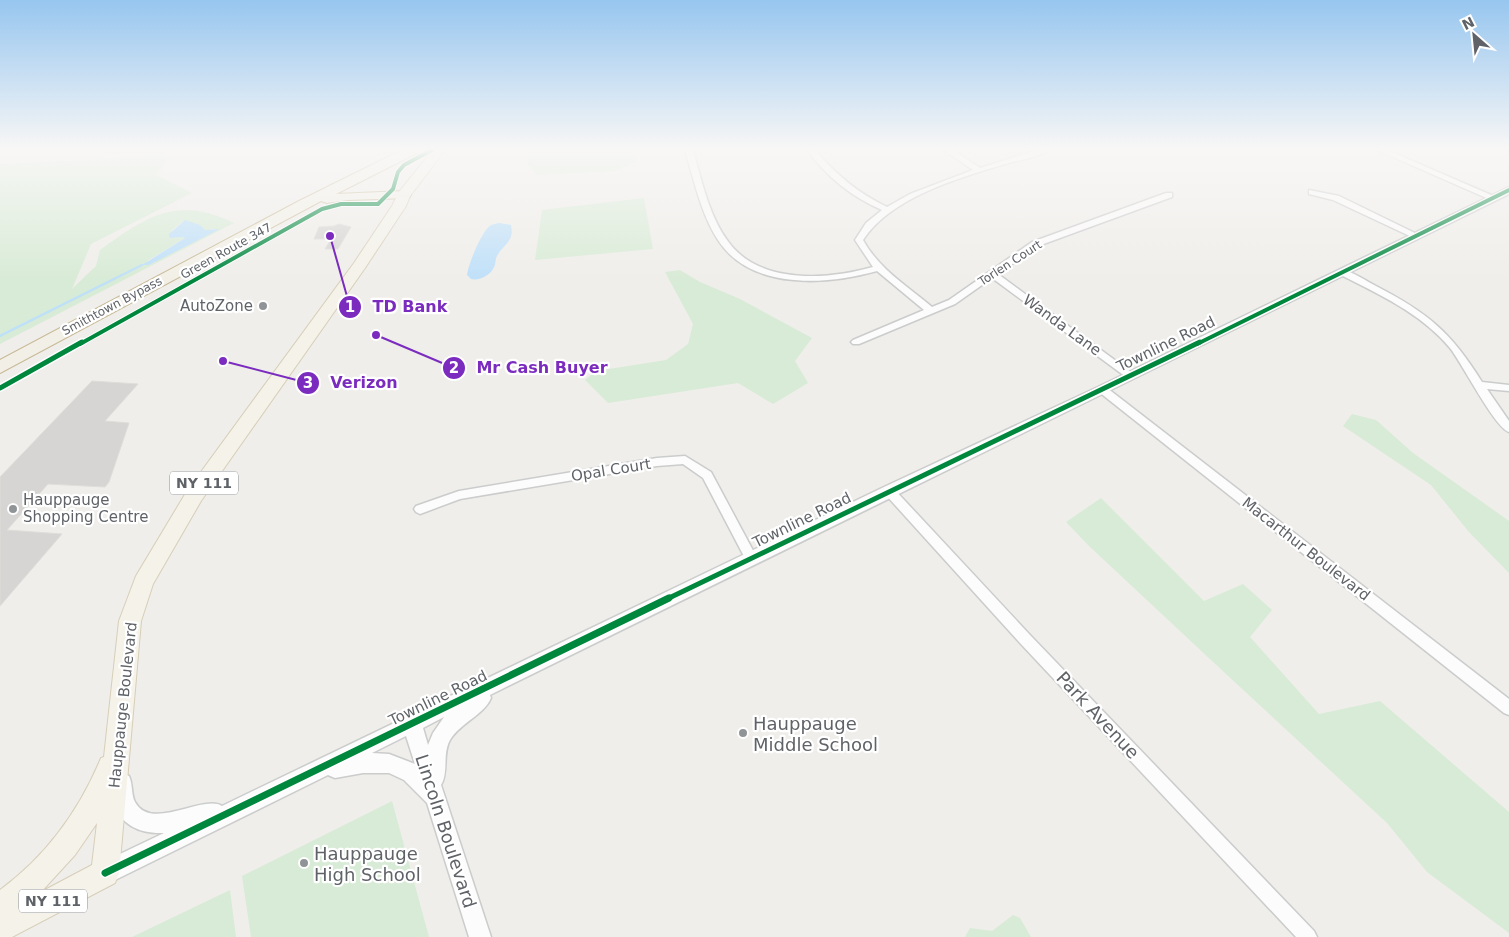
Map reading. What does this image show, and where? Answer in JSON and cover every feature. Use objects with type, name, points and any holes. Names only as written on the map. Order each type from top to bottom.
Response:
[{"type":"highway","name":"Smithtown Bypass","points":[[0,354],[305,194]]},
{"type":"highway","name":"Smithtown Bypass","points":[[0,367],[325,194]]},
{"type":"highway","points":[[304,204],[348,196],[404,195]]},
{"type":"main road","name":"Hauppauge Boulevard","points":[[105,873],[130,622],[142,582],[194,496],[360,265],[399,206],[404,195]]},
{"type":"main road","name":"NY 111","points":[[0,907],[40,876],[83,822],[105,781],[118,744]]},
{"type":"main road","name":"Townline Road","points":[[0,928],[105,873]]},
{"type":"street","points":[[704,194],[722,241],[734,254],[747,263],[771,272],[798,278],[823,279],[880,268]]},
{"type":"street","points":[[855,194],[886,210]]},
{"type":"street","points":[[921,194],[886,210],[868,224],[859,240],[864,251],[880,268],[931,311]]},
{"type":"street","points":[[1319,194],[1336,198],[1417,236]]},
{"type":"street","points":[[1484,194],[1494,198]]},
{"type":"street","name":"Townline Road","points":[[105,873],[889,491],[1103,390],[1130,375],[1502,194]]},
{"type":"street","name":"Torlen Court","points":[[856,342],[952,302],[1035,244],[1170,196]]},
{"type":"street","points":[[1342,272],[1409,309],[1433,326],[1452,344],[1509,428]]},
{"type":"street","name":"Wanda Lane","points":[[993,274],[1130,375]]},
{"type":"street","points":[[1479,386],[1509,388]]},
{"type":"street","name":"Macarthur Boulevard","points":[[1103,390],[1509,708]]},
{"type":"street","name":"Opal Court","points":[[420,509],[459,495],[657,462],[685,460],[707,475],[751,558]]},
{"type":"street","name":"Park Avenue","points":[[889,491],[1039,653],[1308,937]]},
{"type":"street","points":[[440,809],[435,780],[434,757],[439,736],[451,722],[505,679]]},
{"type":"street","name":"Lincoln Boulevard","points":[[412,725],[480,937]]},
{"type":"street","points":[[118,744],[120,775],[126,805],[130,813],[140,821],[159,824],[200,816],[244,804]]},
{"type":"street","points":[[306,775],[352,764],[379,761],[396,764],[425,784],[440,809]]},
{"type":"green space","points":[[0,194],[191,194],[91,244],[72,289],[96,266],[100,250],[148,219],[163,213],[179,210],[214,215],[234,223],[0,344]],"holes":[[[182,222],[201,227],[205,230],[219,229],[149,265],[147,261],[185,238],[170,238],[172,230]]]},
{"type":"green space","points":[[644,198],[653,249],[535,260],[542,210]]},
{"type":"green space","points":[[680,270],[700,282],[740,299],[812,338],[795,361],[808,383],[773,404],[738,383],[608,403],[585,380],[596,371],[666,360],[688,344],[693,324],[665,272]]},
{"type":"green space","points":[[1352,414],[1376,420],[1413,453],[1509,521],[1509,573],[1469,532],[1431,485],[1343,426]]},
{"type":"green space","points":[[1101,498],[1204,601],[1243,584],[1272,610],[1250,637],[1319,714],[1380,701],[1509,812],[1509,933],[1427,872],[1387,823],[1089,546],[1066,522]]},
{"type":"green space","points":[[392,801],[429,937],[251,937],[242,876]]},
{"type":"green space","points":[[230,890],[236,937],[132,937]]},
{"type":"green space","points":[[1013,915],[1020,918],[1031,937],[965,937],[970,928],[992,931]]},
{"type":"water","points":[[185,220],[200,225],[205,230],[220,229],[149,265],[142,265],[185,238],[170,238],[169,234]]},
{"type":"water","points":[[499,223],[511,225],[510,239],[499,252],[495,266],[490,273],[481,278],[471,279],[467,275],[468,270],[480,240],[487,228]]},
{"type":"building","points":[[339,224],[351,227],[338,249],[325,249],[331,239],[314,239],[319,227]]},
{"type":"building","name":"Hauppauge Shopping Centre","points":[[92,381],[138,384],[105,421],[129,423],[109,482],[105,487],[48,484],[7,530],[62,534],[0,606],[0,477]]},
{"type":"waterway","points":[[0,336],[142,265]]},
{"type":"cycle path","name":"Green Route 347","points":[[0,388],[322,209],[341,204],[378,204],[388,194]]},
{"type":"cycle path","points":[[105,873],[889,491],[1103,390],[1501,194]]},
{"type":"place","name":"TD Bank","points":[[330,236]]},
{"type":"place","name":"AutoZone","points":[[263,306]]},
{"type":"place","name":"Mr Cash Buyer","points":[[376,335]]},
{"type":"place","name":"Verizon","points":[[223,361]]},
{"type":"place","name":"Hauppauge Shopping Centre","points":[[13,509]]},
{"type":"place","name":"Hauppauge Middle School","points":[[743,733]]},
{"type":"place","name":"Hauppauge High School","points":[[304,863]]}]
